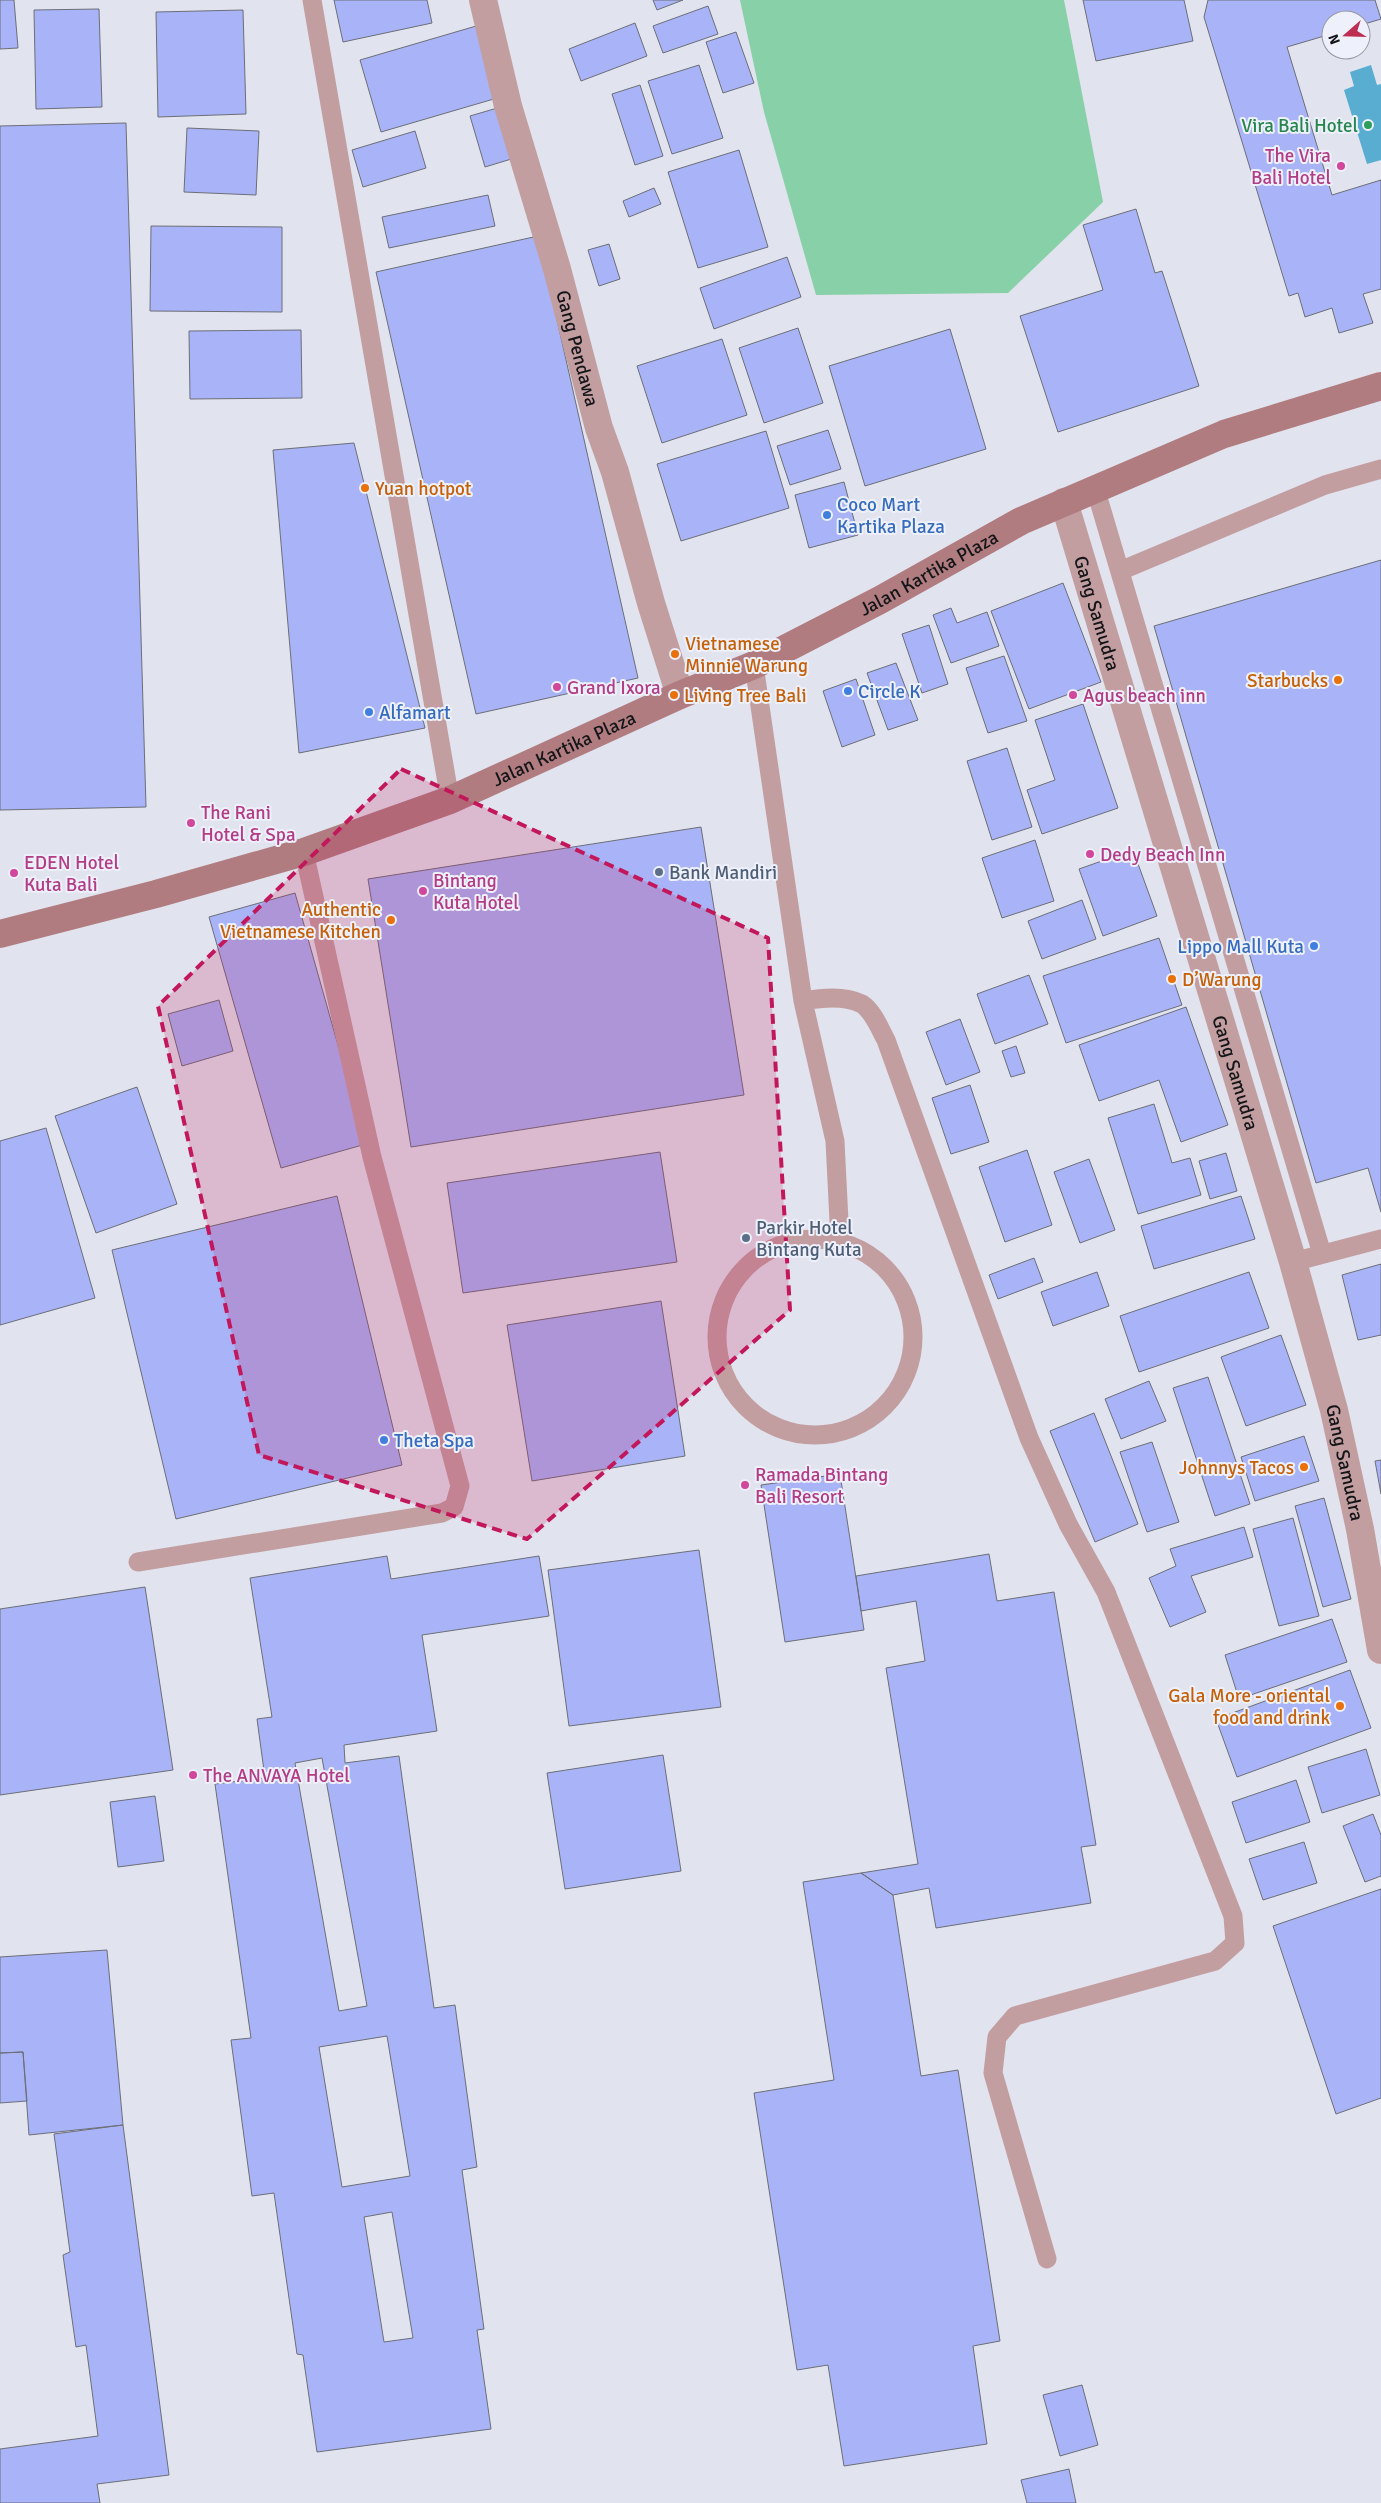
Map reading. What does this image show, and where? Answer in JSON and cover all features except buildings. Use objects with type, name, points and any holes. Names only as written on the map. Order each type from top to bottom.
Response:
[{"type":"main road","name":"Jalan Kartika Plaza","points":[[0,934],[156,894],[304,852],[450,800],[680,695],[754,665],[880,600],[1021,521],[1064,502],[1096,491],[1224,434],[1381,386]]},
{"type":"street","name":"Gang Pendawa","points":[[483,0],[508,106],[557,269],[599,428],[616,472],[651,603],[680,695]]},
{"type":"street","name":"Gang Samudra","points":[[1064,502],[1293,1262],[1334,1410],[1360,1529],[1381,1650]]},
{"type":"lane","points":[[312,0],[450,800]]},
{"type":"lane","points":[[1120,571],[1325,485],[1381,469]]},
{"type":"lane","points":[[1096,491],[1322,1254]]},
{"type":"lane","points":[[754,665],[803,1001],[836,1141],[840,1241]]},
{"type":"lane","points":[[138,1562],[442,1513],[454,1506],[460,1486],[372,1157],[304,852]]},
{"type":"lane","points":[[803,1001],[829,997],[862,1005],[876,1020],[886,1040],[1029,1438],[1068,1524],[1106,1592],[1233,1916],[1235,1943],[1215,1961],[1015,2016],[997,2037],[993,2073],[1047,2259]]},
{"type":"lane","points":[[814,1237],[840,1241],[864,1250],[885,1267],[901,1288],[910,1312],[914,1339],[910,1365],[899,1389],[883,1409],[862,1424],[837,1434],[811,1436],[785,1431],[762,1420],[747,1409],[727,1381],[717,1348],[719,1314],[728,1289],[743,1268],[764,1252],[787,1241],[814,1237]]},
{"type":"lane","points":[[1293,1262],[1381,1239]]},
{"type":"highlighted area","points":[[401,769],[768,938],[790,1310],[527,1539],[259,1455],[158,1006]]},
{"type":"green space","points":[[740,0],[1064,0],[1103,202],[1008,293],[816,295],[764,112]]},
{"type":"water","name":"Vira Bali Hotel","points":[[1371,65],[1377,85],[1381,84],[1381,160],[1367,164],[1344,90],[1354,86],[1350,72]]},
{"type":"place","name":"Vira Bali Hotel","points":[[1368,125]]},
{"type":"place","name":"The Vira Bali Hotel","points":[[1341,166]]},
{"type":"place","name":"Yuan hotpot","points":[[365,488]]},
{"type":"place","name":"Coco Mart Kartika Plaza","points":[[827,515]]},
{"type":"place","name":"Vietnamese Minnie Warung","points":[[675,654]]},
{"type":"place","name":"Starbucks","points":[[1338,680]]},
{"type":"place","name":"Grand Ixora","points":[[557,687]]},
{"type":"place","name":"Circle K","points":[[848,691]]},
{"type":"place","name":"Living Tree Bali","points":[[674,695]]},
{"type":"place","name":"Agus beach inn","points":[[1073,695]]},
{"type":"place","name":"Alfamart","points":[[369,712]]},
{"type":"place","name":"The Rani Hotel & Spa","points":[[191,823]]},
{"type":"place","name":"Dedy Beach Inn","points":[[1090,854]]},
{"type":"place","name":"Bank Mandiri","points":[[659,872]]},
{"type":"place","name":"EDEN Hotel Kuta Bali","points":[[14,873]]},
{"type":"place","name":"Bintang Kuta Hotel","points":[[423,891]]},
{"type":"place","name":"Authentic Vietnamese Kitchen","points":[[391,920]]},
{"type":"place","name":"Lippo Mall Kuta","points":[[1314,946]]},
{"type":"place","name":"D’Warung","points":[[1172,979]]},
{"type":"place","name":"Parkir Hotel Bintang Kuta","points":[[746,1238]]},
{"type":"place","name":"Theta Spa","points":[[384,1440]]},
{"type":"place","name":"Johnnys Tacos","points":[[1304,1467]]},
{"type":"place","name":"Ramada Bintang Bali Resort","points":[[745,1485]]},
{"type":"place","name":"Gala More - oriental food and drink","points":[[1340,1706]]},
{"type":"place","name":"The ANVAYA Hotel","points":[[193,1775]]}]
